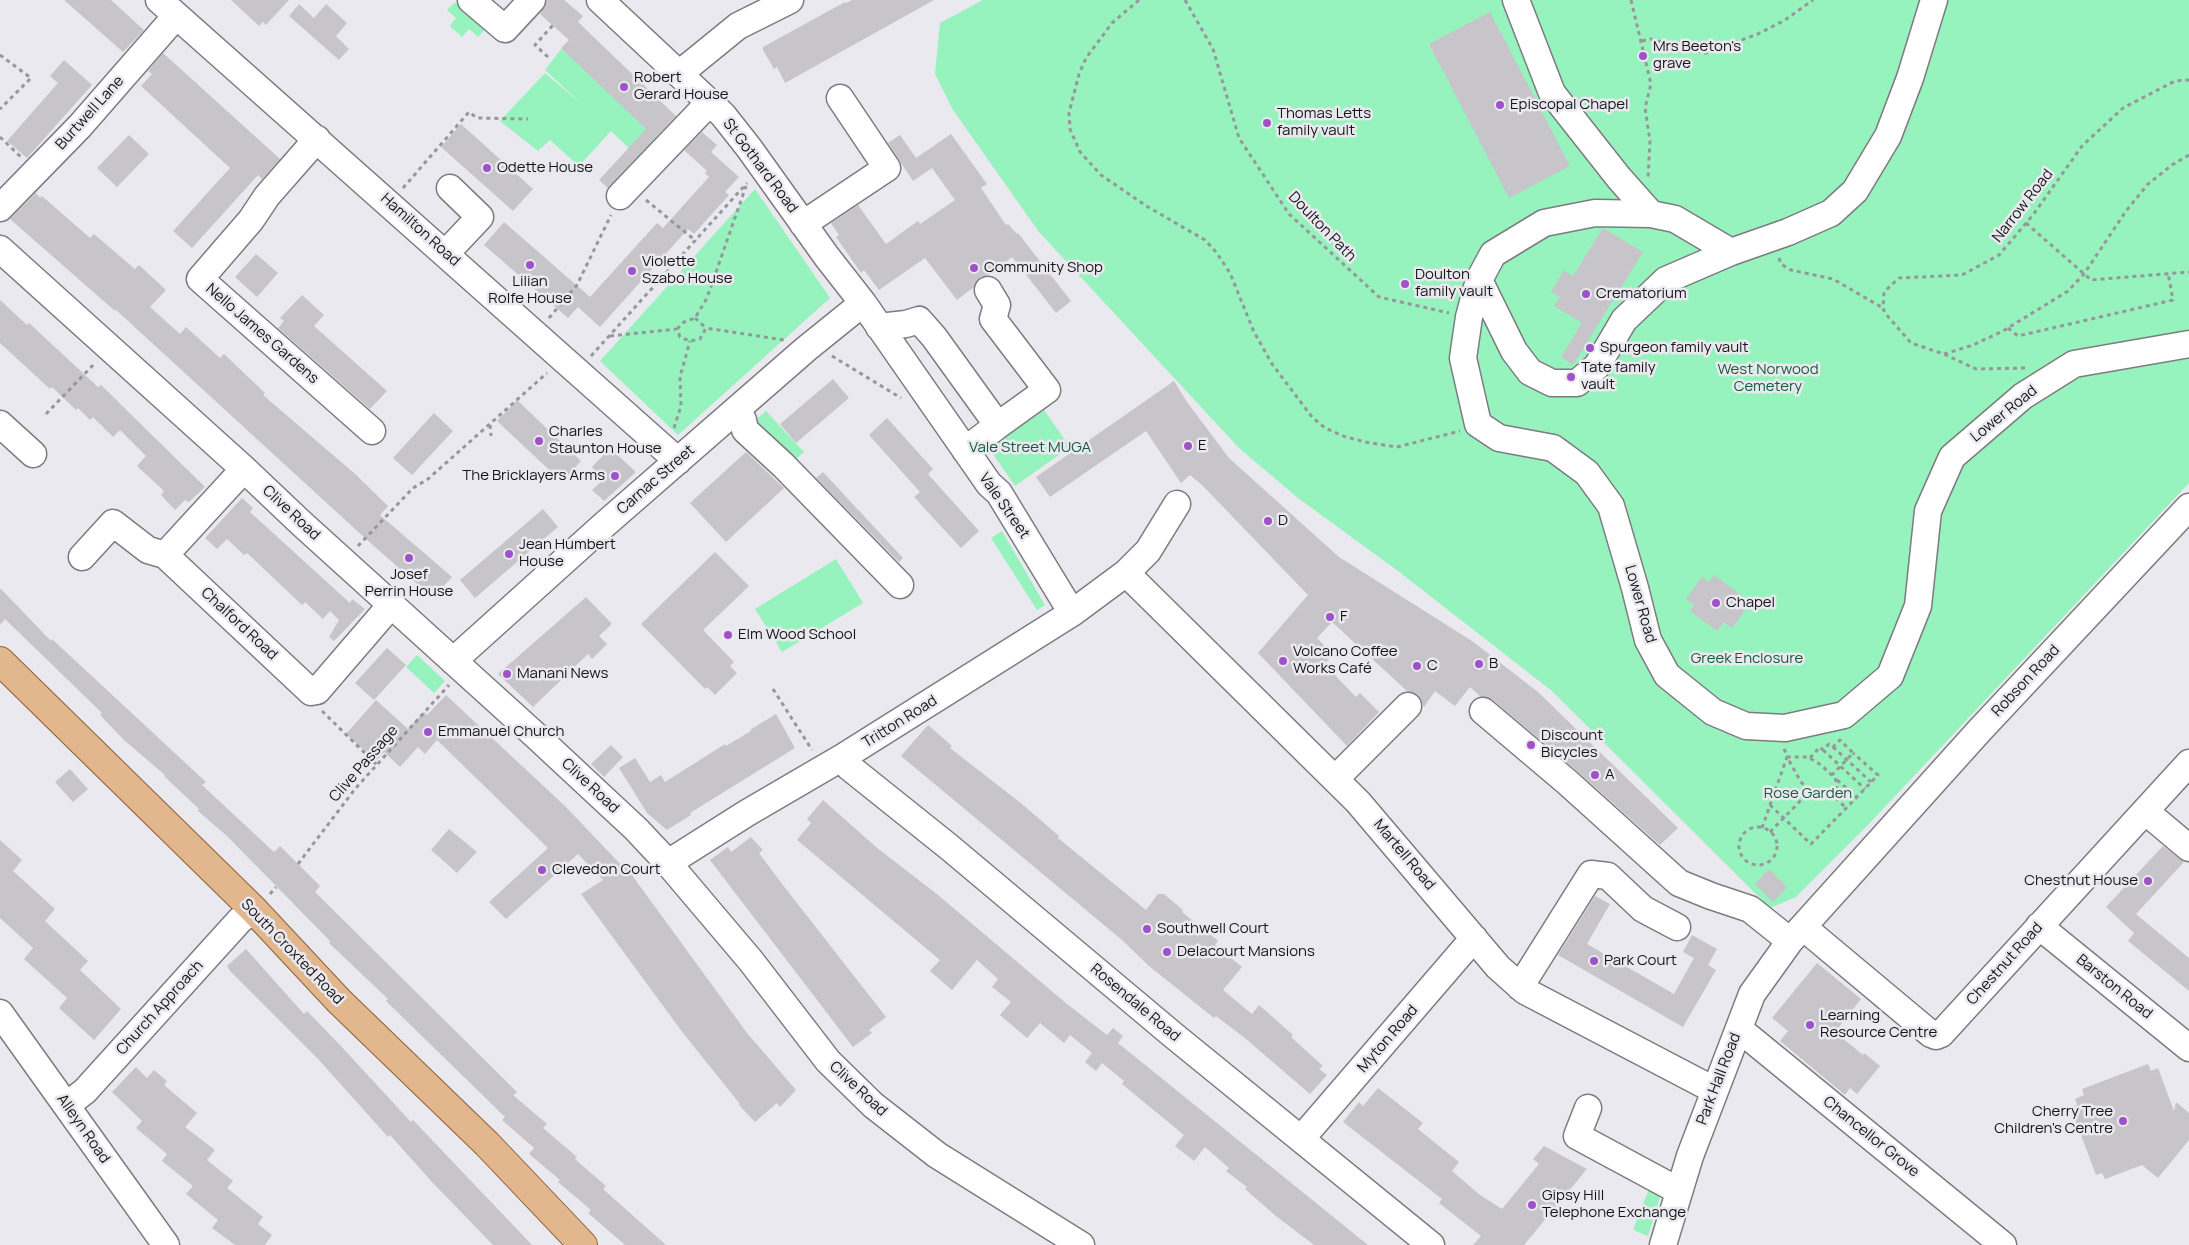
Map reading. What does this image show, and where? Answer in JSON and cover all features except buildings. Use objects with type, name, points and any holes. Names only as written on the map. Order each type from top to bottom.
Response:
[{"type":"main road","name":"South Croxted Road","points":[[0,660],[254,910],[339,1001],[487,1144],[583,1245]]},
{"type":"street","points":[[471,0],[505,29],[532,0]]},
{"type":"street","name":"St Gothard Road","points":[[600,0],[708,104],[723,116],[749,148],[803,224],[863,303]]},
{"type":"street","points":[[679,74],[738,26],[790,0]]},
{"type":"street","points":[[1516,0],[1552,93],[1646,208]]},
{"type":"street","points":[[1479,280],[1514,351],[1530,372],[1552,383],[1577,383],[1597,366],[1624,320],[1666,280],[1831,213],[1855,191],[1888,136],[1910,78],[1934,0]]},
{"type":"street","name":"Hamilton Road","points":[[168,8],[446,253],[576,359],[678,461]]},
{"type":"street","name":"Burtwell Lane","points":[[0,208],[80,126],[168,8]]},
{"type":"street","points":[[803,224],[887,168],[840,98]]},
{"type":"street","points":[[625,191],[708,104]]},
{"type":"street","name":"Nello James Gardens","points":[[317,139],[267,196],[251,220],[200,280],[372,431]]},
{"type":"street","points":[[446,253],[480,217],[450,188]]},
{"type":"street","points":[[1478,424],[1463,358],[1469,317],[1479,280],[1493,254],[1544,223],[1595,213],[1646,208],[1675,219],[1731,252]]},
{"type":"street","name":"Clive Road","points":[[0,249],[244,469],[391,605],[452,672],[534,734],[668,862],[751,961],[828,1060],[867,1099],[937,1155],[1081,1245]]},
{"type":"street","points":[[965,450],[994,421],[1047,390],[993,319],[997,305],[988,290]]},
{"type":"street","name":"Vale Street","points":[[863,303],[931,398],[989,484],[999,493],[1072,613]]},
{"type":"street","name":"Carnac Street","points":[[452,672],[604,525],[735,411],[802,343],[863,303]]},
{"type":"street","points":[[880,327],[906,324],[919,320],[934,336],[994,421]]},
{"type":"street","name":"Lower Road","points":[[1478,424],[1499,438],[1553,448],[1587,473],[1610,506],[1636,588],[1648,640],[1667,675],[1712,712],[1746,726],[1780,728],[1844,715],[1890,676],[1918,606],[1928,512],[1952,457],[2023,396],[2074,364],[2189,344]]},
{"type":"street","points":[[735,411],[743,420],[745,430],[784,465],[900,585]]},
{"type":"street","points":[[0,424],[33,454]]},
{"type":"street","points":[[82,557],[113,523],[148,550],[165,555],[244,469]]},
{"type":"street","name":"Tritton Road","points":[[668,862],[843,757],[1072,613],[1126,573],[1148,551],[1177,504]]},
{"type":"street","name":"Robson Road","points":[[1796,934],[1980,730],[2189,507]]},
{"type":"street","name":"Chalford Road","points":[[165,555],[311,692]]},
{"type":"street","name":"Martell Road","points":[[1126,573],[1358,802],[1498,967],[1520,987],[1714,1090]]},
{"type":"street","points":[[311,692],[317,691],[391,605]]},
{"type":"street","points":[[1335,779],[1408,706]]},
{"type":"street","points":[[1483,711],[1567,782],[1679,883],[1750,909],[1796,934]]},
{"type":"street","name":"Rosendale Road","points":[[843,757],[854,771],[949,847],[1173,1035],[1431,1245]]},
{"type":"street","name":"Chestnut Road","points":[[1796,934],[1936,1036],[1941,1034],[2189,763]]},
{"type":"street","points":[[2144,811],[2189,848]]},
{"type":"street","points":[[1520,987],[1591,874],[1608,876],[1643,909],[1677,927]]},
{"type":"street","name":"Church Approach","points":[[67,1105],[85,1090],[240,920],[254,910]]},
{"type":"street","name":"Barston Road","points":[[2039,926],[2189,1048]]},
{"type":"street","name":"Park Hall Road","points":[[1662,1245],[1714,1090],[1752,994],[1796,934]]},
{"type":"street","name":"Myton Road","points":[[1301,1138],[1474,938]]},
{"type":"street","name":"Alleyn Road","points":[[0,1013],[166,1245]]},
{"type":"street","name":"Chancellor Grove","points":[[1739,1029],[2003,1245]]},
{"type":"street","points":[[1588,1108],[1577,1136],[1679,1191]]},
{"type":"path","points":[[1139,0],[1112,24],[1086,58],[1079,74],[1069,114],[1070,129],[1080,152],[1102,175],[1148,207],[1205,240],[1216,252],[1230,273],[1254,332],[1272,364],[1312,417],[1325,428],[1350,438],[1381,446],[1397,447],[1445,436],[1478,424]]},
{"type":"path","name":"Doulton Path","points":[[1185,0],[1212,49],[1239,138],[1289,214],[1379,298],[1469,317]]},
{"type":"path","points":[[1631,0],[1651,84],[1645,108],[1650,141],[1649,168],[1644,197],[1646,208]]},
{"type":"path","points":[[1642,41],[1650,39],[1705,53],[1758,34],[1785,20],[1813,0]]},
{"type":"path","points":[[548,57],[535,45],[553,25]]},
{"type":"path","points":[[0,55],[31,78],[0,109]]},
{"type":"path","name":"Narrow Road","points":[[1883,308],[1884,292],[1899,278],[1962,275],[1999,255],[2026,223],[2082,146],[2123,108],[2175,81],[2189,80]]},
{"type":"path","points":[[390,203],[469,112],[477,118],[528,119]]},
{"type":"path","points":[[0,137],[37,171]]},
{"type":"path","points":[[1944,354],[1973,345],[2008,328],[2068,291],[2084,274],[2126,211],[2148,184],[2189,154]]},
{"type":"path","points":[[354,550],[413,488],[428,479],[489,424],[609,336],[751,178]]},
{"type":"path","points":[[609,336],[677,329],[684,322],[695,318],[707,298],[716,276],[724,245],[747,184]]},
{"type":"path","points":[[546,323],[577,285],[625,191],[696,241]]},
{"type":"path","points":[[2026,223],[2091,280],[2189,272]]},
{"type":"path","points":[[1772,238],[1781,264],[1791,270],[1833,279],[1883,308],[1911,343],[1944,354],[1976,369],[2016,367],[2048,370],[2055,376]]},
{"type":"path","points":[[2008,328],[2018,336],[2173,300],[2168,274]]},
{"type":"path","points":[[695,318],[706,328],[802,343],[824,351],[917,408],[931,398]]},
{"type":"path","points":[[677,329],[680,337],[690,341],[700,338],[706,328]]},
{"type":"path","points":[[671,435],[681,406],[680,377],[690,341]]},
{"type":"path","points":[[46,414],[98,361]]},
{"type":"path","points":[[489,424],[491,436]]},
{"type":"path","name":"Clive Passage","points":[[298,864],[355,789],[452,672]]},
{"type":"path","points":[[772,689],[813,750]]},
{"type":"path","points":[[311,692],[317,707],[376,765]]},
{"type":"path","points":[[1780,728],[1782,744],[1787,758],[1801,782],[1810,791],[1823,797],[1836,798],[1846,808]]},
{"type":"path","points":[[1770,805],[1812,844],[1878,775],[1840,740],[1833,747]]},
{"type":"path","points":[[1823,750],[1830,744],[1871,782]]},
{"type":"path","points":[[1810,758],[1820,747],[1865,788]]},
{"type":"path","points":[[1833,777],[1840,766],[1853,753]]},
{"type":"path","points":[[1787,758],[1810,758],[1857,797]]},
{"type":"path","points":[[1762,828],[1787,758]]},
{"type":"path","points":[[1833,777],[1838,789],[1836,798]]},
{"type":"path","points":[[1770,832],[1810,791]]},
{"type":"path","points":[[1755,828],[1762,828],[1770,832],[1776,843],[1774,855],[1765,864],[1752,864],[1742,857],[1739,845],[1744,833],[1755,828]]},
{"type":"green space","name":"West Norwood Cemetery","points":[[983,0],[2189,0],[2189,483],[1867,826],[1796,897],[1770,908],[1552,691],[1398,571],[1298,498],[1239,448],[1039,232],[953,110],[935,74],[940,23]]},
{"type":"green space","points":[[454,3],[460,3],[464,6],[461,10],[477,23],[480,20],[485,29],[478,37],[469,29],[462,37],[450,26],[456,18],[447,10]]},
{"type":"green space","points":[[562,48],[658,140],[640,159],[611,131],[579,166],[550,140],[538,151],[500,121],[545,73],[584,106],[545,70]]},
{"type":"green space","points":[[755,189],[830,298],[678,435],[600,361]]},
{"type":"green space","name":"Vale Street MUGA","points":[[1044,410],[1070,447],[1015,486],[989,448]]},
{"type":"green space","points":[[766,411],[804,452],[794,461],[754,421]]},
{"type":"green space","points":[[1002,531],[1045,605],[1037,610],[991,538]]},
{"type":"green space","points":[[836,559],[863,603],[782,652],[755,609]]},
{"type":"green space","points":[[417,655],[445,681],[434,693],[406,667]]},
{"type":"green space","points":[[1649,1189],[1661,1194],[1648,1236],[1633,1230]]},
{"type":"place","name":"Mrs Beeton's grave","points":[[1643,56]]},
{"type":"place","name":"Robert Gerard House","points":[[624,87]]},
{"type":"place","name":"Episcopal Chapel","points":[[1500,105]]},
{"type":"place","name":"Thomas Letts family vault","points":[[1267,123]]},
{"type":"place","name":"Odette House","points":[[487,168]]},
{"type":"place","name":"Lilian Rolfe House","points":[[530,265]]},
{"type":"place","name":"Community Shop","points":[[974,268]]},
{"type":"place","name":"Violette Szabo House","points":[[632,271]]},
{"type":"place","name":"Doulton family vault","points":[[1405,284]]},
{"type":"place","name":"Crematorium","points":[[1586,294]]},
{"type":"place","name":"Spurgeon family vault","points":[[1590,348]]},
{"type":"place","name":"Tate family vault","points":[[1571,377]]},
{"type":"place","name":"Charles Staunton House","points":[[539,441]]},
{"type":"place","name":"E","points":[[1188,446]]},
{"type":"place","name":"The Bricklayers Arms","points":[[615,476]]},
{"type":"place","name":"D","points":[[1268,521]]},
{"type":"place","name":"Jean Humbert House","points":[[509,554]]},
{"type":"place","name":"Josef Perrin House","points":[[409,558]]},
{"type":"place","name":"Chapel","points":[[1716,603]]},
{"type":"place","name":"F","points":[[1330,617]]},
{"type":"place","name":"Elm Wood School","points":[[728,635]]},
{"type":"place","name":"Volcano Coffee Works Café","points":[[1283,661]]},
{"type":"place","name":"B","points":[[1479,664]]},
{"type":"place","name":"C","points":[[1417,666]]},
{"type":"place","name":"Manani News","points":[[507,674]]},
{"type":"place","name":"Emmanuel Church","points":[[428,732]]},
{"type":"place","name":"Discount Bicycles","points":[[1531,745]]},
{"type":"place","name":"A","points":[[1595,775]]},
{"type":"place","name":"Clevedon Court","points":[[542,870]]},
{"type":"place","name":"Chestnut House","points":[[2148,881]]},
{"type":"place","name":"Southwell Court","points":[[1147,929]]},
{"type":"place","name":"Delacourt Mansions","points":[[1167,952]]},
{"type":"place","name":"Park Court","points":[[1594,961]]},
{"type":"place","name":"Learning Resource Centre","points":[[1810,1025]]},
{"type":"place","name":"Cherry Tree Children's Centre","points":[[2123,1121]]},
{"type":"place","name":"Gipsy Hill Telephone Exchange","points":[[1532,1205]]},
{"type":"park label","name":"Greek Enclosure","points":[[1747,659]]},
{"type":"park label","name":"Rose Garden","points":[[1808,794]]}]
